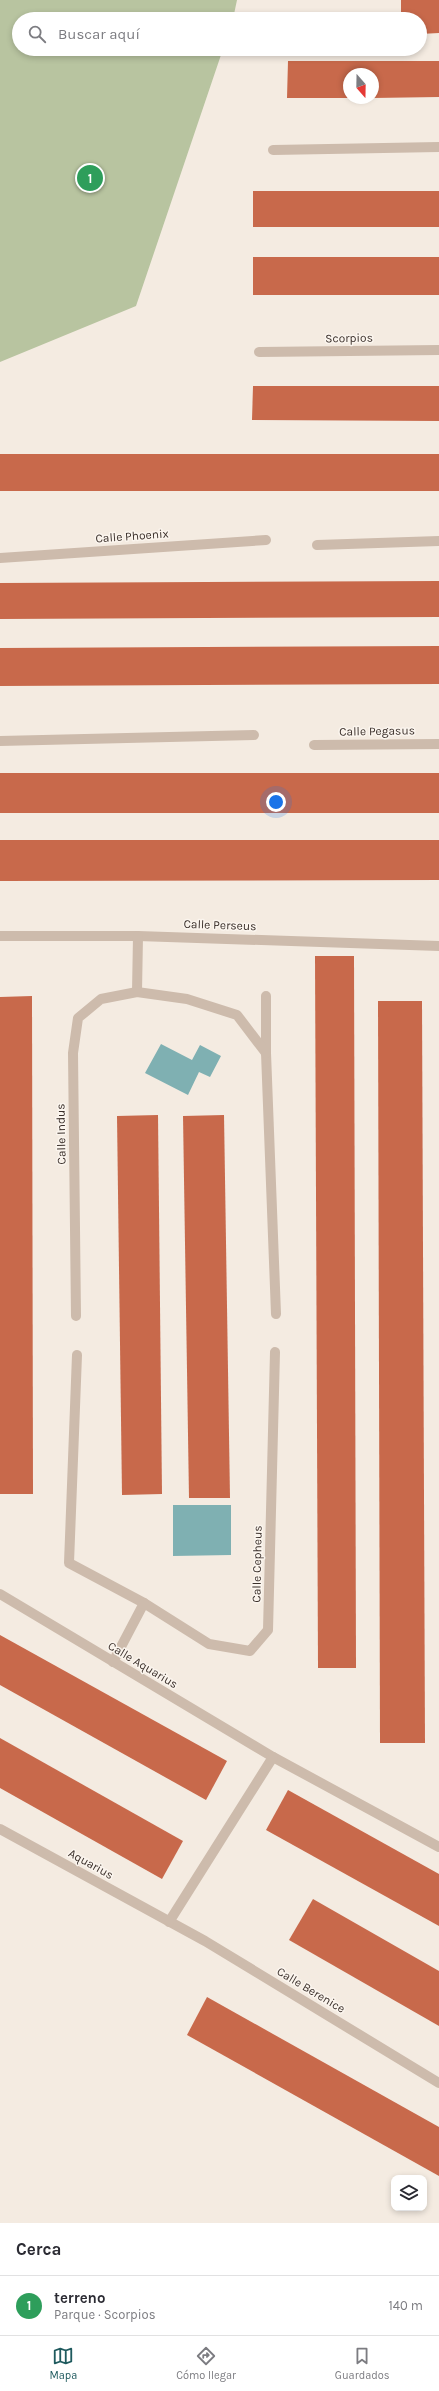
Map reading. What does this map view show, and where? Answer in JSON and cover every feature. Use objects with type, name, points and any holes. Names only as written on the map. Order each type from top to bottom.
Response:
[{"type":"street","points":[[273,150],[439,147]]},
{"type":"street","name":"Scorpios","points":[[259,352],[439,350]]},
{"type":"street","name":"Calle Phoenix","points":[[0,558],[266,540]]},
{"type":"street","points":[[317,545],[439,541]]},
{"type":"street","points":[[0,741],[254,734]]},
{"type":"street","name":"Calle Pegasus","points":[[314,745],[439,744]]},
{"type":"street","name":"Calle Perseus","points":[[0,936],[138,936],[439,946]]},
{"type":"street","points":[[138,936],[138,992]]},
{"type":"street","name":"Calle Indus","points":[[76,1316],[73,1053],[78,1018],[101,999],[138,992],[188,999],[237,1015],[266,1053]]},
{"type":"street","points":[[266,996],[266,1053],[276,1314]]},
{"type":"street","name":"Calle Cepheus","points":[[77,1355],[69,1563],[144,1603],[209,1644],[250,1651],[268,1630],[275,1352]]},
{"type":"street","name":"Calle Aquarius","points":[[0,1594],[273,1757],[439,1847]]},
{"type":"street","points":[[113,1662],[144,1603]]},
{"type":"street","points":[[169,1922],[273,1757]]},
{"type":"street","name":"Aquarius","points":[[0,1829],[169,1922]]},
{"type":"street","name":"Calle Berenice","points":[[169,1922],[205,1941],[439,2083]]},
{"type":"green space","points":[[0,0],[237,0],[234,12],[12,12],[12,56],[221,56],[136,306],[0,362]]},
{"type":"water","points":[[161,1044],[192,1060],[200,1045],[221,1056],[210,1077],[199,1072],[188,1095],[145,1073]]},
{"type":"water","points":[[173,1505],[231,1505],[231,1555],[173,1556]]},
{"type":"building","points":[[401,0],[439,0],[439,33],[427,34],[427,12],[401,12]]},
{"type":"building","points":[[288,61],[439,61],[439,97],[379,98],[379,68],[343,68],[343,98],[287,98]]},
{"type":"building","points":[[253,191],[439,191],[439,227],[253,227]]},
{"type":"building","points":[[253,257],[439,257],[439,295],[253,295]]},
{"type":"building","points":[[253,386],[439,386],[439,421],[252,420]]},
{"type":"building","points":[[0,454],[439,454],[439,491],[0,491]]},
{"type":"building","points":[[439,581],[439,617],[0,619],[0,583]]},
{"type":"building","points":[[439,646],[439,684],[0,686],[0,648]]},
{"type":"building","points":[[0,773],[439,773],[439,813],[0,813]]},
{"type":"building","points":[[0,840],[439,840],[439,880],[0,881]]},
{"type":"building","points":[[315,956],[354,956],[356,1668],[318,1668]]},
{"type":"building","points":[[32,996],[33,1494],[0,1494],[0,997]]},
{"type":"building","points":[[378,1001],[422,1001],[425,1743],[380,1743]]},
{"type":"building","points":[[158,1115],[162,1494],[122,1495],[117,1116]]},
{"type":"building","points":[[224,1115],[230,1498],[189,1498],[183,1116]]},
{"type":"building","points":[[0,1635],[227,1761],[206,1800],[0,1685]]},
{"type":"building","points":[[0,1738],[183,1841],[162,1879],[0,1788]]},
{"type":"building","points":[[288,1790],[439,1874],[439,1926],[266,1830]]},
{"type":"building","points":[[313,1899],[439,1971],[439,2026],[289,1940]]},
{"type":"building","points":[[207,1997],[439,2127],[439,2176],[187,2035]]},
{"type":"place","name":"terreno","points":[[90,178]]}]
